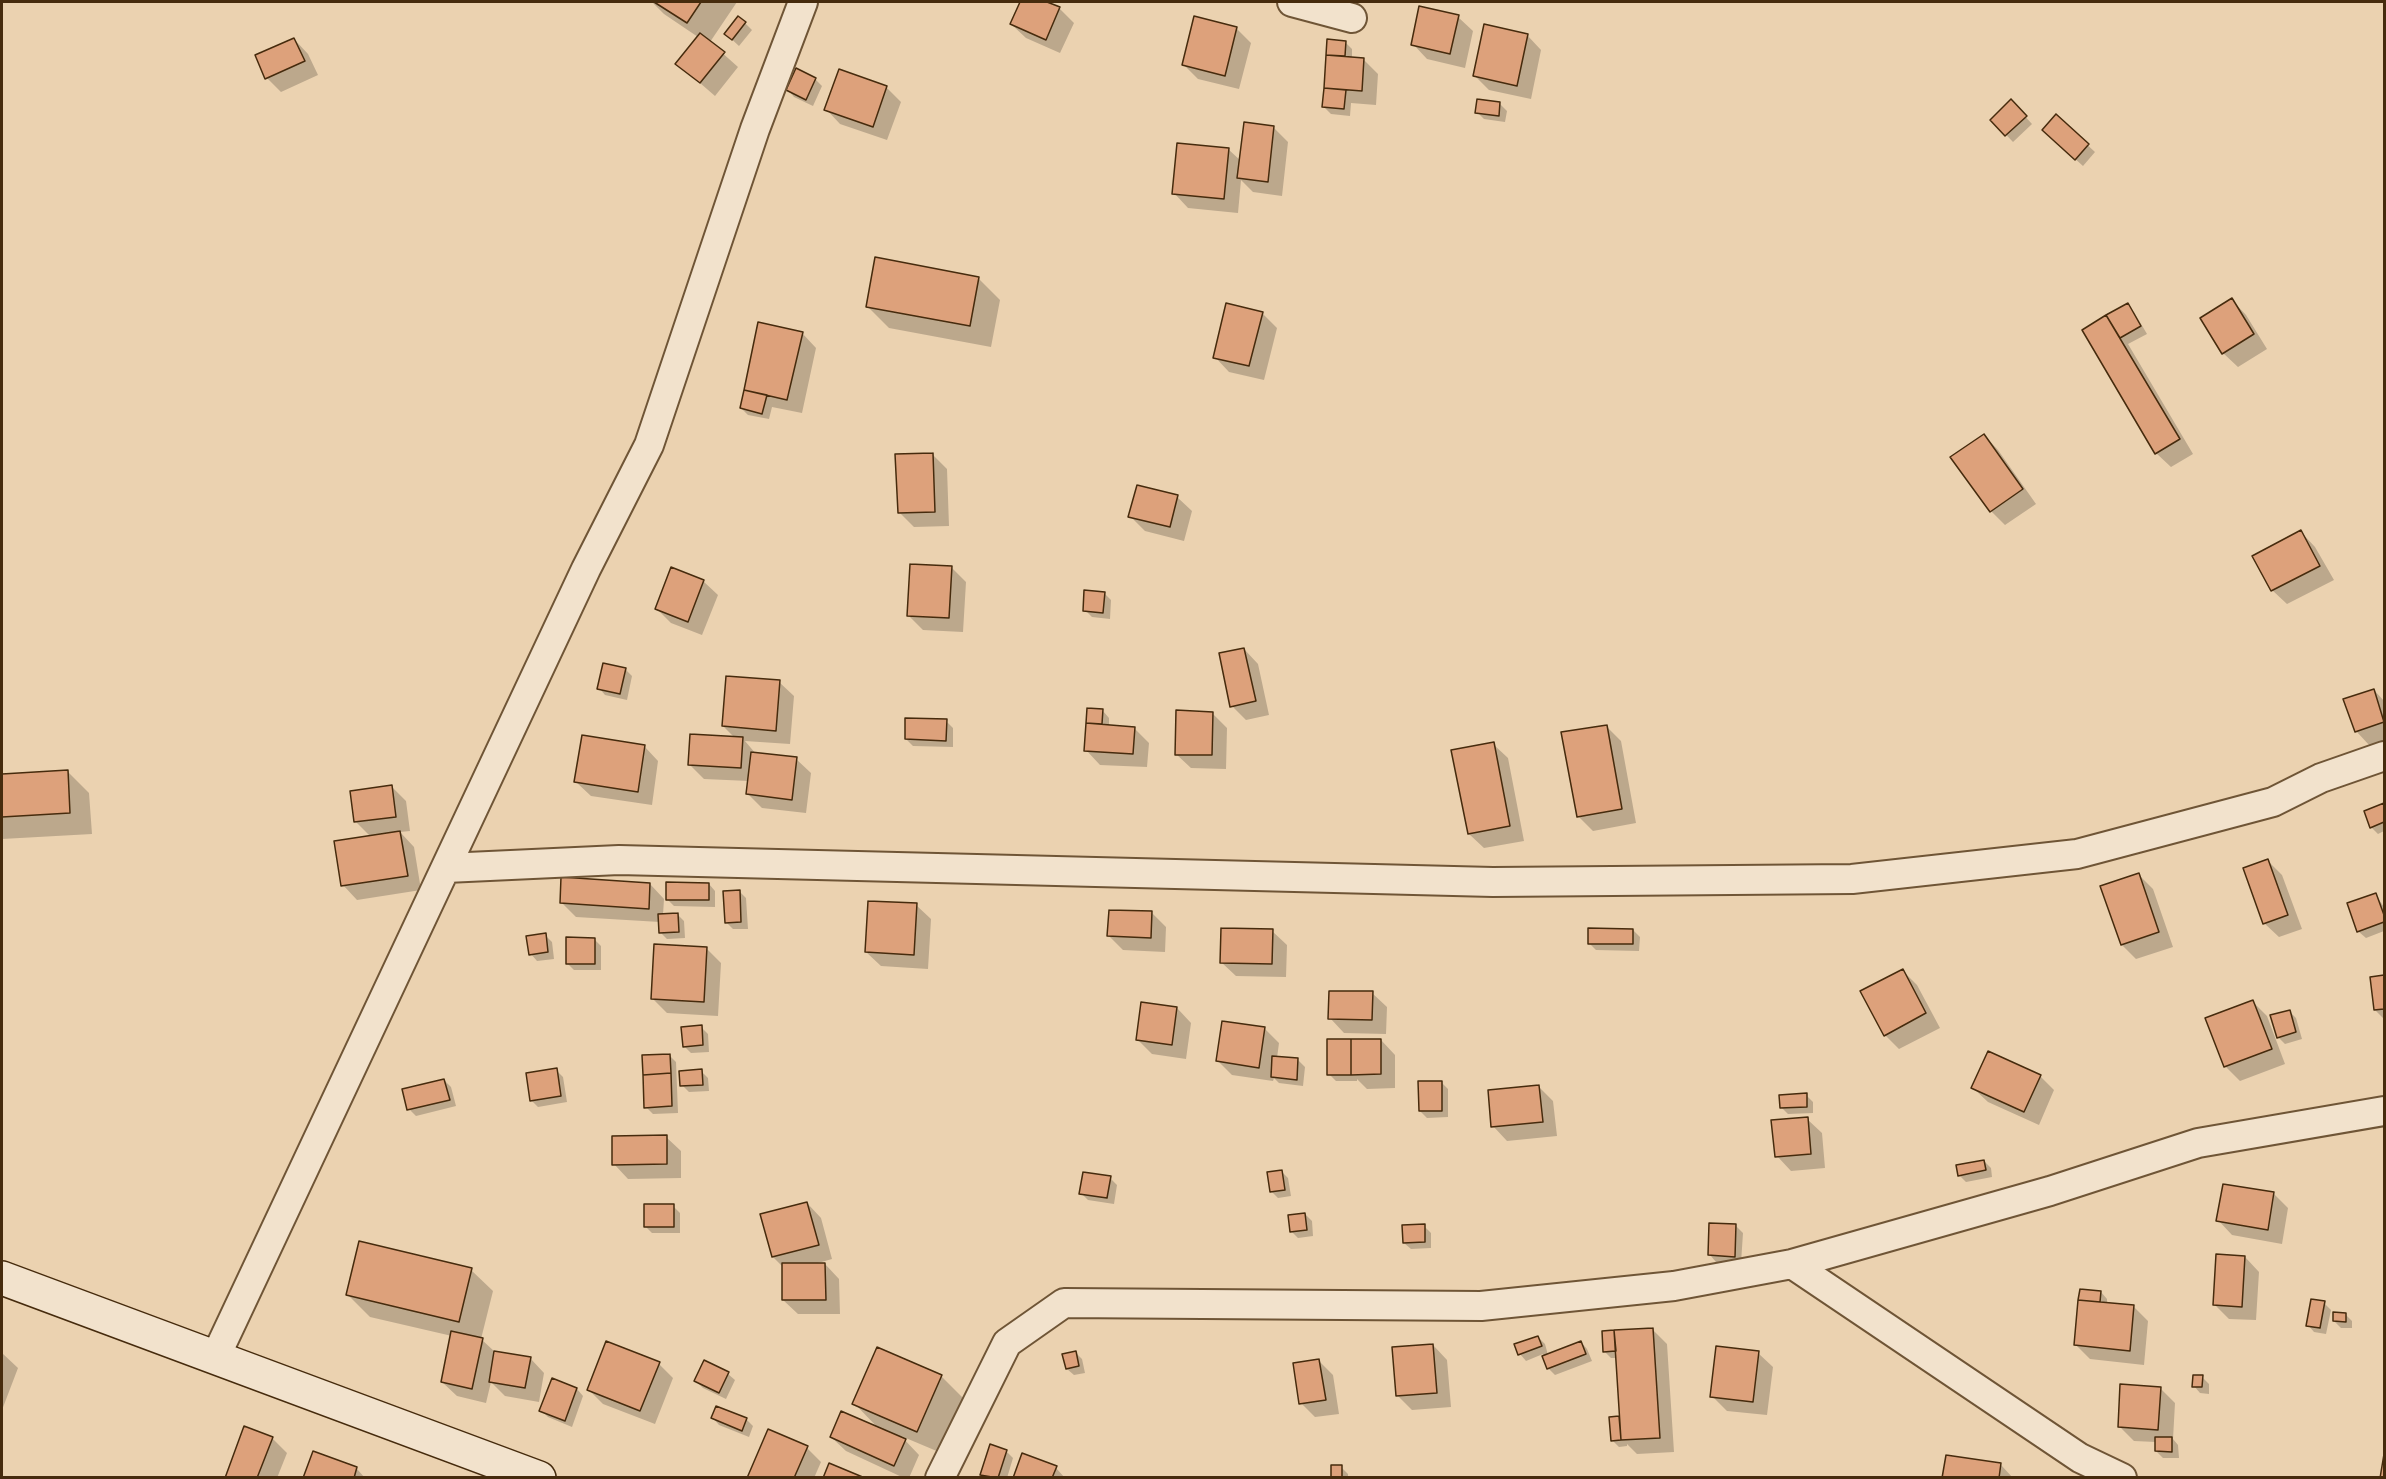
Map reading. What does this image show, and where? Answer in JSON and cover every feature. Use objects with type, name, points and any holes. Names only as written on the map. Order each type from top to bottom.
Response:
[{"type":"street","points":[[215,1358],[586,569],[649,445],[755,129],[803,2]]},
{"type":"street","points":[[1292,2],[1352,18]]},
{"type":"street","points":[[446,868],[619,860],[1492,882],[1852,879],[2077,854],[2273,802],[2321,778],[2385,756]]},
{"type":"street","points":[[940,1478],[1007,1343],[1064,1303],[1481,1306],[1674,1286],[1792,1264],[2050,1191],[2198,1143],[2385,1112]]},
{"type":"street","points":[[1792,1264],[2080,1458],[2122,1478]]},
{"type":"street","points":[[2,1278],[539,1478]]},
{"type":"building","points":[[654,2],[701,2],[687,23]]},
{"type":"building","points":[[1020,2],[1047,2],[1060,7],[1046,40],[1010,24]]},
{"type":"building","points":[[1419,6],[1459,15],[1450,54],[1411,45]]},
{"type":"building","points":[[738,16],[746,22],[732,40],[724,34]]},
{"type":"building","points":[[1194,16],[1237,27],[1225,76],[1182,65]]},
{"type":"building","points":[[1484,24],[1528,34],[1517,86],[1473,76]]},
{"type":"building","points":[[700,33],[725,52],[700,83],[675,64]]},
{"type":"building","points":[[294,38],[305,61],[265,79],[255,55]]},
{"type":"building","points":[[1327,39],[1346,41],[1345,56],[1326,55]]},
{"type":"building","points":[[1326,55],[1364,58],[1362,91],[1324,88]]},
{"type":"building","points":[[796,68],[816,78],[806,100],[786,90]]},
{"type":"building","points":[[839,69],[887,86],[873,127],[824,110]]},
{"type":"building","points":[[1324,88],[1346,90],[1344,109],[1322,107]]},
{"type":"building","points":[[1477,99],[1500,102],[1499,116],[1475,113]]},
{"type":"building","points":[[2011,99],[2027,116],[2005,136],[1990,120]]},
{"type":"building","points":[[2056,114],[2089,144],[2075,160],[2042,130]]},
{"type":"building","points":[[1244,122],[1274,126],[1268,182],[1237,178]]},
{"type":"building","points":[[1177,143],[1229,148],[1224,199],[1172,194]]},
{"type":"building","points":[[875,257],[979,277],[970,326],[866,307]]},
{"type":"building","points":[[2232,298],[2254,334],[2222,354],[2200,318]]},
{"type":"building","points":[[1226,303],[1263,312],[1249,366],[1213,358]]},
{"type":"building","points":[[2128,303],[2141,326],[2120,338],[2106,315]]},
{"type":"building","points":[[2106,315],[2180,439],[2155,454],[2082,330]]},
{"type":"building","points":[[758,322],[803,332],[787,400],[744,390]]},
{"type":"building","points":[[744,390],[767,395],[762,414],[740,408]]},
{"type":"building","points":[[1984,434],[2023,489],[1990,512],[1950,457]]},
{"type":"building","points":[[933,453],[935,512],[898,513],[895,454]]},
{"type":"building","points":[[1137,485],[1178,495],[1170,527],[1128,517]]},
{"type":"building","points":[[2301,530],[2320,566],[2271,591],[2252,556]]},
{"type":"building","points":[[910,564],[952,566],[949,618],[907,616]]},
{"type":"building","points":[[671,567],[704,580],[688,622],[655,609]]},
{"type":"building","points":[[1084,590],[1105,592],[1103,613],[1083,611]]},
{"type":"building","points":[[1244,648],[1256,701],[1230,707],[1219,653]]},
{"type":"building","points":[[603,663],[626,668],[620,694],[597,689]]},
{"type":"building","points":[[726,676],[780,680],[776,731],[722,726]]},
{"type":"building","points":[[2374,689],[2384,722],[2355,732],[2343,699]]},
{"type":"building","points":[[1087,708],[1103,709],[1102,724],[1086,723]]},
{"type":"building","points":[[1176,710],[1213,712],[1212,755],[1175,755]]},
{"type":"building","points":[[905,718],[947,719],[946,741],[905,739]]},
{"type":"building","points":[[1086,723],[1135,727],[1133,754],[1084,751]]},
{"type":"building","points":[[1607,725],[1622,809],[1577,817],[1561,732]]},
{"type":"building","points":[[690,734],[743,737],[741,768],[688,765]]},
{"type":"building","points":[[582,735],[645,745],[638,792],[574,782]]},
{"type":"building","points":[[1494,742],[1510,826],[1468,834],[1451,750]]},
{"type":"building","points":[[751,752],[797,757],[792,800],[746,794]]},
{"type":"building","points":[[68,770],[70,813],[2,817],[2,774]]},
{"type":"building","points":[[392,785],[396,817],[354,822],[350,791]]},
{"type":"building","points":[[2384,803],[2384,822],[2370,828],[2364,811]]},
{"type":"building","points":[[400,831],[408,876],[341,886],[334,841]]},
{"type":"building","points":[[2268,859],[2288,915],[2263,924],[2243,868]]},
{"type":"building","points":[[2139,873],[2159,932],[2121,945],[2100,886]]},
{"type":"building","points":[[561,877],[650,883],[649,909],[560,903]]},
{"type":"building","points":[[666,882],[709,883],[709,900],[666,900]]},
{"type":"building","points":[[740,890],[741,922],[725,923],[723,891]]},
{"type":"building","points":[[2376,893],[2384,915],[2384,922],[2357,932],[2347,903]]},
{"type":"building","points":[[868,901],[917,903],[914,955],[865,952]]},
{"type":"building","points":[[1109,910],[1152,911],[1151,938],[1107,936]]},
{"type":"building","points":[[678,913],[679,932],[659,933],[658,914]]},
{"type":"building","points":[[1221,928],[1273,929],[1272,964],[1220,963]]},
{"type":"building","points":[[1588,928],[1633,929],[1633,944],[1588,944]]},
{"type":"building","points":[[546,933],[548,952],[529,955],[526,936]]},
{"type":"building","points":[[566,937],[595,938],[595,964],[566,964]]},
{"type":"building","points":[[654,944],[707,947],[704,1002],[651,999]]},
{"type":"building","points":[[1903,969],[1926,1013],[1884,1036],[1860,991]]},
{"type":"building","points":[[2384,975],[2384,1009],[2374,1010],[2370,977]]},
{"type":"building","points":[[1329,991],[1373,991],[1372,1020],[1328,1019]]},
{"type":"building","points":[[2253,1000],[2272,1049],[2224,1067],[2205,1018]]},
{"type":"building","points":[[1141,1002],[1177,1007],[1172,1045],[1136,1040]]},
{"type":"building","points":[[2290,1010],[2296,1032],[2277,1038],[2270,1015]]},
{"type":"building","points":[[1222,1021],[1265,1027],[1259,1068],[1216,1061]]},
{"type":"building","points":[[702,1025],[703,1045],[683,1047],[681,1027]]},
{"type":"building","points":[[1327,1039],[1351,1039],[1351,1075],[1327,1075]]},
{"type":"building","points":[[1351,1039],[1381,1039],[1381,1074],[1351,1075]]},
{"type":"building","points":[[1988,1051],[2041,1075],[2024,1112],[1971,1088]]},
{"type":"building","points":[[670,1054],[671,1073],[643,1075],[642,1055]]},
{"type":"building","points":[[1272,1056],[1298,1058],[1297,1080],[1271,1077]]},
{"type":"building","points":[[557,1068],[561,1096],[530,1101],[526,1073]]},
{"type":"building","points":[[702,1069],[703,1085],[680,1086],[679,1071]]},
{"type":"building","points":[[671,1073],[672,1106],[644,1108],[643,1075]]},
{"type":"building","points":[[444,1079],[450,1100],[407,1110],[402,1089]]},
{"type":"building","points":[[1418,1081],[1442,1081],[1442,1111],[1419,1111]]},
{"type":"building","points":[[1539,1085],[1543,1122],[1491,1127],[1488,1090]]},
{"type":"building","points":[[1807,1093],[1807,1107],[1780,1108],[1779,1095]]},
{"type":"building","points":[[1808,1117],[1811,1154],[1775,1157],[1771,1120]]},
{"type":"building","points":[[667,1135],[667,1164],[612,1165],[612,1136]]},
{"type":"building","points":[[1984,1160],[1986,1170],[1958,1176],[1956,1165]]},
{"type":"building","points":[[1282,1170],[1285,1190],[1270,1192],[1267,1172]]},
{"type":"building","points":[[1083,1172],[1111,1176],[1107,1198],[1079,1194]]},
{"type":"building","points":[[2223,1184],[2274,1192],[2268,1230],[2216,1221]]},
{"type":"building","points":[[807,1202],[819,1245],[772,1257],[760,1214]]},
{"type":"building","points":[[644,1204],[674,1204],[674,1227],[644,1227]]},
{"type":"building","points":[[1305,1213],[1307,1230],[1290,1232],[1288,1215]]},
{"type":"building","points":[[1709,1223],[1736,1224],[1735,1257],[1708,1255]]},
{"type":"building","points":[[1425,1224],[1425,1242],[1403,1243],[1402,1225]]},
{"type":"building","points":[[359,1241],[472,1268],[459,1322],[346,1295]]},
{"type":"building","points":[[2216,1254],[2245,1256],[2242,1307],[2213,1305]]},
{"type":"building","points":[[782,1263],[825,1263],[826,1300],[782,1300]]},
{"type":"building","points":[[2080,1289],[2101,1291],[2100,1302],[2078,1300]]},
{"type":"building","points":[[2311,1299],[2325,1301],[2320,1328],[2306,1326]]},
{"type":"building","points":[[2078,1300],[2134,1305],[2130,1351],[2074,1345]]},
{"type":"building","points":[[2333,1312],[2346,1313],[2346,1322],[2333,1321]]},
{"type":"building","points":[[1653,1328],[1660,1438],[1621,1440],[1614,1330]]},
{"type":"building","points":[[1614,1330],[1616,1351],[1603,1352],[1602,1331]]},
{"type":"building","points":[[451,1331],[483,1338],[472,1389],[441,1382]]},
{"type":"building","points":[[1538,1336],[1542,1346],[1518,1355],[1514,1344]]},
{"type":"building","points":[[606,1341],[660,1362],[640,1411],[587,1390]]},
{"type":"building","points":[[1581,1341],[1586,1354],[1547,1369],[1542,1356]]},
{"type":"building","points":[[1433,1344],[1437,1393],[1396,1396],[1392,1347]]},
{"type":"building","points":[[1716,1346],[1759,1351],[1753,1402],[1710,1397]]},
{"type":"building","points":[[877,1347],[942,1375],[917,1432],[852,1404]]},
{"type":"building","points":[[494,1351],[531,1357],[525,1388],[489,1382]]},
{"type":"building","points":[[1076,1351],[1079,1366],[1066,1369],[1062,1354]]},
{"type":"building","points":[[1319,1359],[1326,1400],[1299,1404],[1293,1363]]},
{"type":"building","points":[[704,1360],[729,1372],[719,1393],[694,1381]]},
{"type":"building","points":[[2193,1375],[2203,1375],[2202,1387],[2192,1387]]},
{"type":"building","points":[[552,1378],[577,1388],[565,1421],[539,1411]]},
{"type":"building","points":[[2120,1384],[2161,1387],[2158,1430],[2118,1427]]},
{"type":"building","points":[[716,1406],[747,1418],[742,1431],[711,1418]]},
{"type":"building","points":[[841,1411],[906,1439],[894,1466],[830,1437]]},
{"type":"building","points":[[1619,1416],[1621,1440],[1611,1441],[1609,1417]]},
{"type":"building","points":[[244,1426],[273,1437],[257,1478],[225,1478]]},
{"type":"building","points":[[768,1429],[808,1446],[794,1478],[747,1478]]},
{"type":"building","points":[[2155,1437],[2172,1437],[2172,1452],[2155,1451]]},
{"type":"building","points":[[990,1444],[1007,1450],[998,1478],[980,1475]]},
{"type":"building","points":[[313,1451],[357,1467],[354,1478],[303,1478]]},
{"type":"building","points":[[1022,1453],[1057,1466],[1052,1478],[1013,1478]]},
{"type":"building","points":[[2384,1454],[2384,1478],[2380,1478]]},
{"type":"building","points":[[1946,1455],[2001,1463],[1999,1478],[1942,1478]]},
{"type":"building","points":[[829,1463],[865,1478],[823,1478]]},
{"type":"building","points":[[1331,1465],[1342,1465],[1342,1478],[1331,1478]]}]
